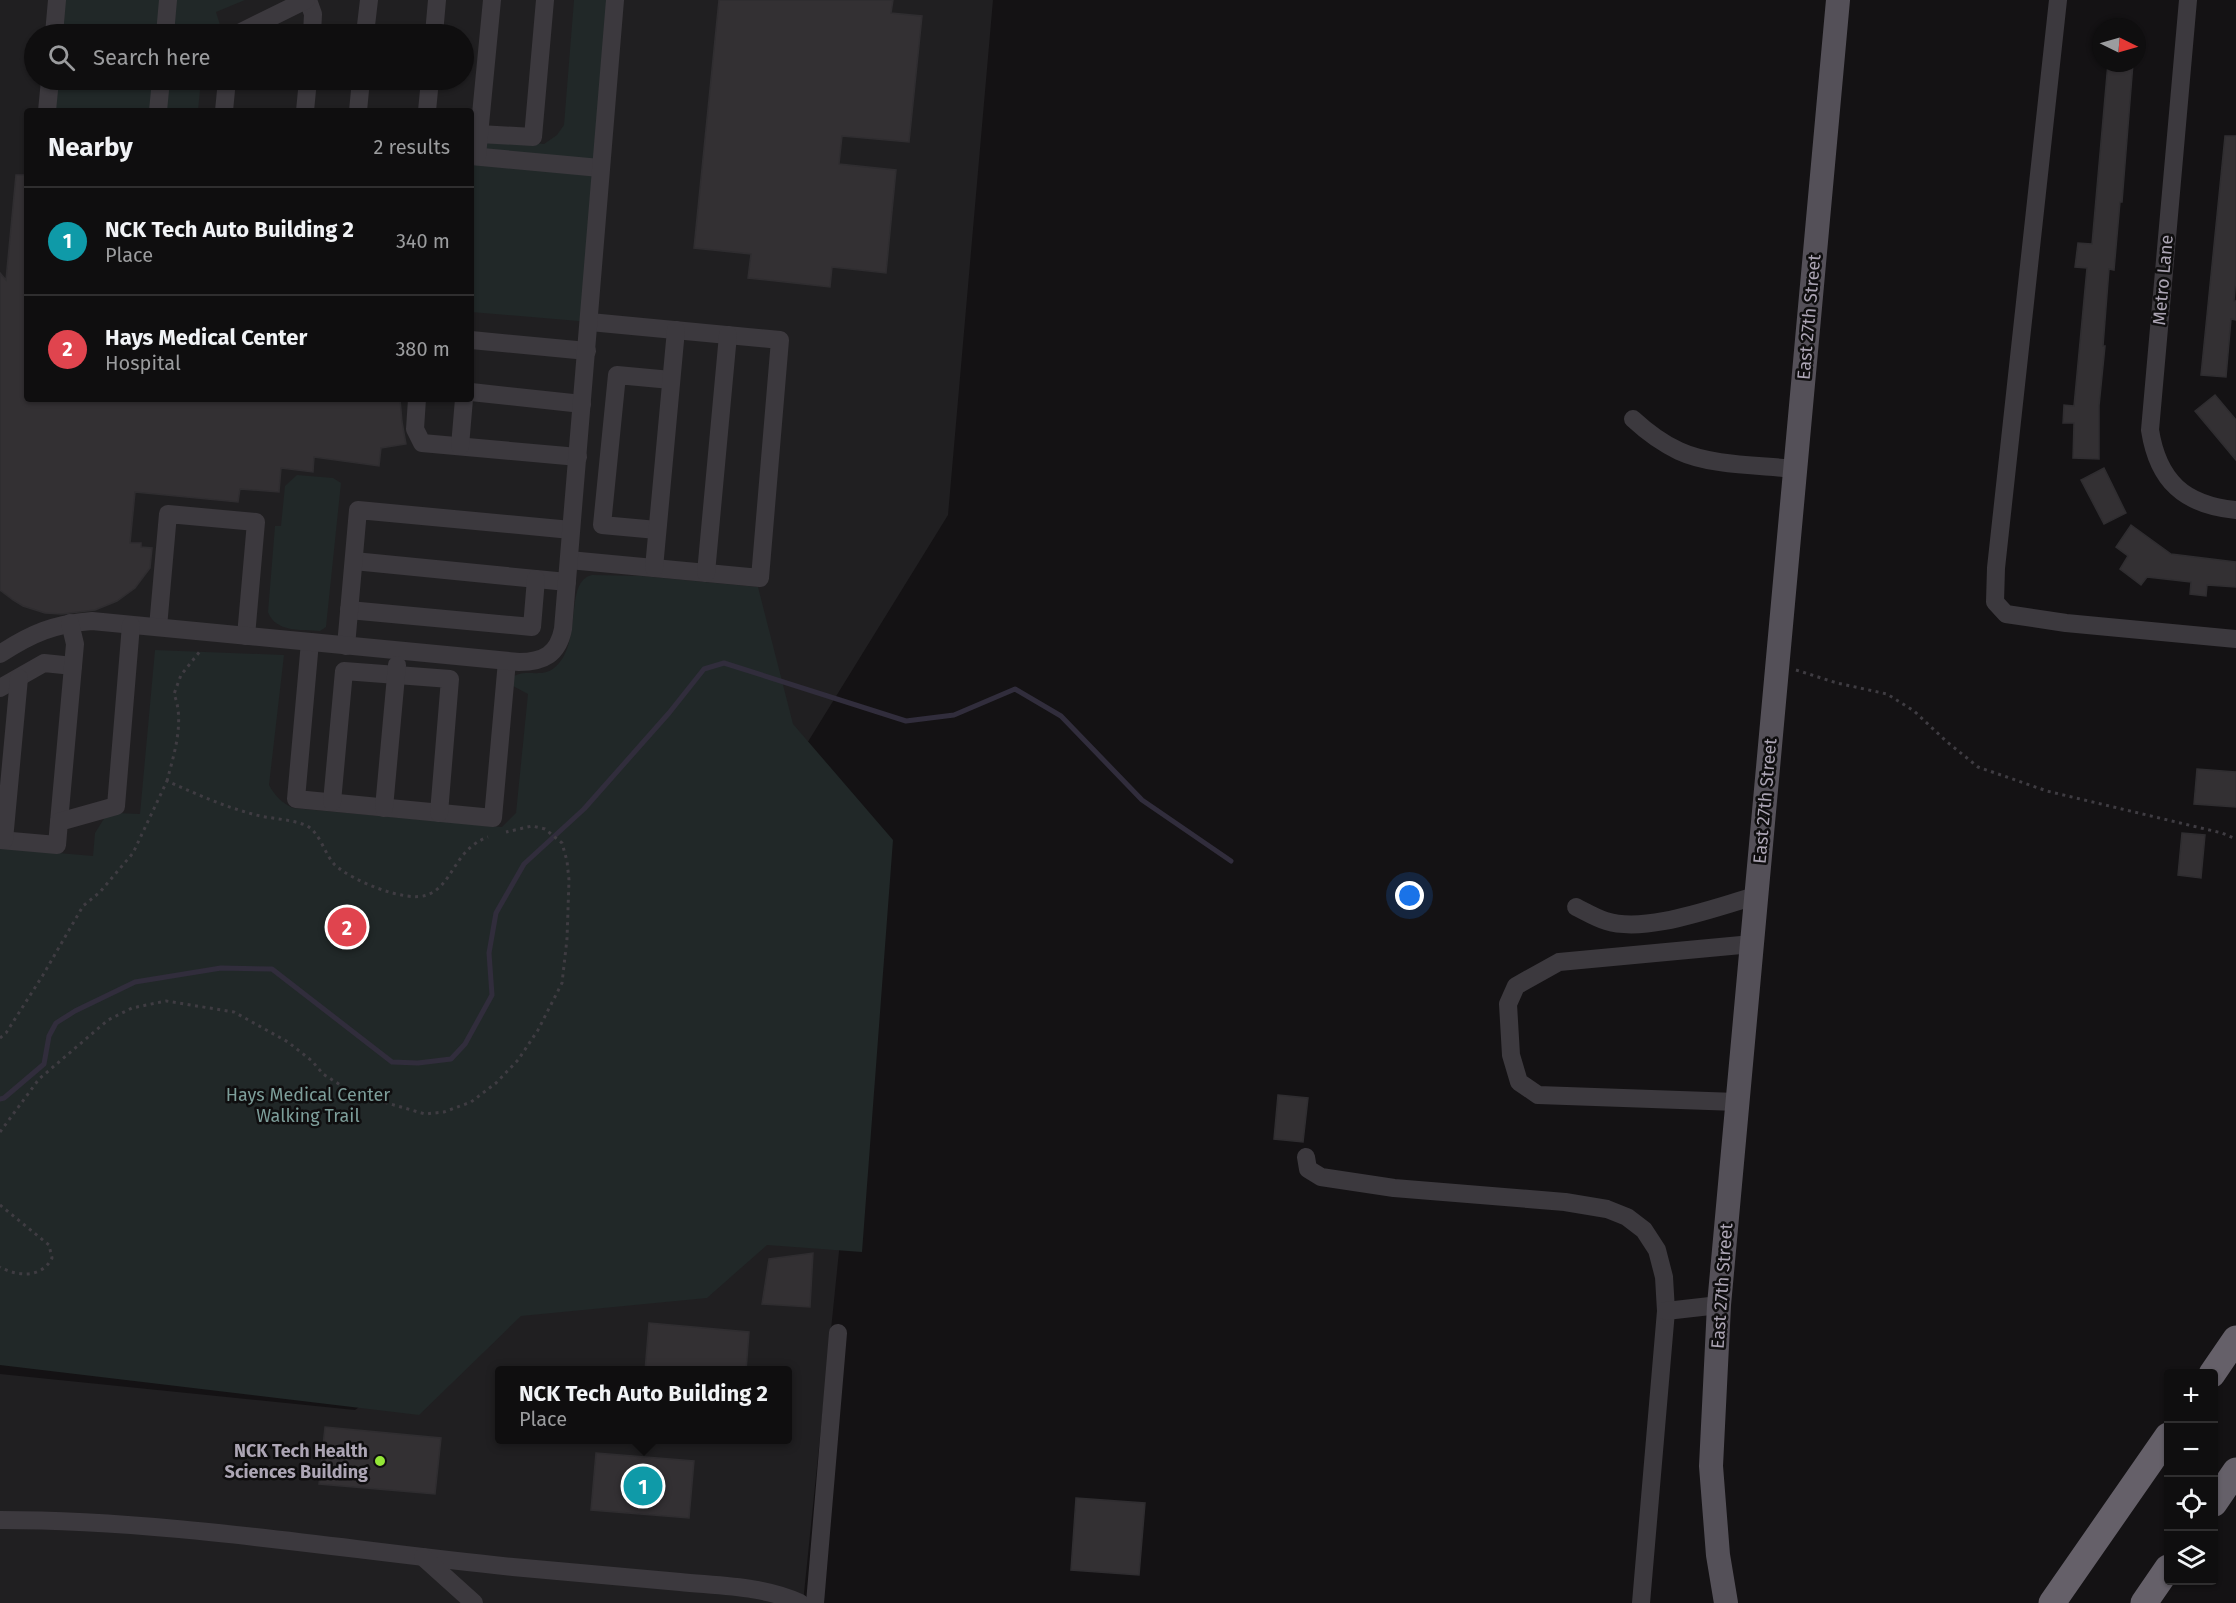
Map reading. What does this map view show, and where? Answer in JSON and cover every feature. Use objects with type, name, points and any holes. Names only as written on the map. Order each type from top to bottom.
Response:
[{"type":"highway","points":[[2215,1369],[2236,1339]]},
{"type":"highway","points":[[2052,1603],[2164,1443]]},
{"type":"highway","points":[[2218,1497],[2236,1471]]},
{"type":"highway","points":[[2144,1603],[2164,1575]]},
{"type":"main road","name":"East 27th Street","points":[[1726,1603],[1718,1555],[1712,1486],[1712,1437],[1719,1305],[1838,0]]},
{"type":"street","points":[[55,24],[57,0]]},
{"type":"street","points":[[166,24],[168,0]]},
{"type":"street","points":[[258,24],[307,0],[313,14],[312,24]]},
{"type":"street","points":[[366,24],[369,0]]},
{"type":"street","points":[[435,24],[437,0]]},
{"type":"street","points":[[492,0],[479,134],[474,156],[600,168]]},
{"type":"street","points":[[479,134],[533,137],[545,0]]},
{"type":"street","points":[[0,654],[34,633],[70,623],[92,621],[507,661],[536,662],[555,651],[563,629],[615,0]]},
{"type":"street","points":[[2058,0],[1997,556],[1995,602],[2006,614],[2066,623],[2236,639]]},
{"type":"street","name":"Metro Lane","points":[[2188,0],[2150,430],[2152,447],[2165,477],[2192,498],[2215,507],[2236,510]]},
{"type":"street","points":[[47,108],[49,90]]},
{"type":"street","points":[[158,108],[160,90]]},
{"type":"street","points":[[224,108],[226,90]]},
{"type":"street","points":[[305,108],[307,90]]},
{"type":"street","points":[[358,108],[360,90]]},
{"type":"street","points":[[427,108],[429,90]]},
{"type":"street","points":[[569,560],[760,578],[780,340],[590,322]]},
{"type":"street","points":[[654,568],[675,330]]},
{"type":"street","points":[[706,573],[728,335]]},
{"type":"street","points":[[474,340],[587,351]]},
{"type":"street","points":[[657,530],[603,525],[616,375],[671,380]]},
{"type":"street","points":[[474,392],[582,404]]},
{"type":"street","points":[[417,402],[415,429],[422,443],[578,457]]},
{"type":"street","points":[[460,446],[464,402]]},
{"type":"street","points":[[1633,419],[1649,434],[1681,452],[1711,460],[1795,469]]},
{"type":"street","points":[[346,646],[358,510],[571,530]]},
{"type":"street","points":[[158,627],[168,514],[256,522],[246,636]]},
{"type":"street","points":[[354,561],[567,582]]},
{"type":"street","points":[[349,610],[532,627],[536,579]]},
{"type":"street","points":[[19,678],[2,840],[57,845],[75,644],[70,623]]},
{"type":"street","points":[[59,822],[116,806],[131,625]]},
{"type":"street","points":[[310,642],[296,799],[384,808],[493,818],[507,661]]},
{"type":"street","points":[[384,808],[399,651]]},
{"type":"street","points":[[0,688],[44,663],[73,666]]},
{"type":"street","points":[[332,802],[344,671],[450,679],[439,813]]},
{"type":"street","points":[[1576,907],[1606,921],[1634,926],[1665,921],[1756,896]]},
{"type":"street","points":[[1737,1102],[1538,1095],[1519,1082],[1511,1055],[1508,1004],[1516,987],[1559,962],[1752,944]]},
{"type":"street","points":[[1306,1157],[1308,1169],[1321,1177],[1395,1188],[1565,1202],[1607,1209],[1627,1217],[1644,1230],[1656,1250],[1664,1277],[1666,1311],[1641,1603]]},
{"type":"street","points":[[1666,1311],[1719,1305]]},
{"type":"street","points":[[815,1603],[838,1333]]},
{"type":"street","points":[[0,1520],[45,1520],[239,1534],[423,1557],[728,1587],[782,1595],[800,1603]]},
{"type":"street","points":[[423,1557],[474,1603]]},
{"type":"path","points":[[0,1038],[6,1033],[43,975],[83,906],[100,892],[133,854],[167,781],[179,721],[179,706],[174,694],[177,685],[181,675],[203,648]]},
{"type":"path","points":[[1777,664],[1837,683],[1887,694],[1914,711],[1978,767],[2047,791],[2222,833],[2236,839]]},
{"type":"path","points":[[167,781],[202,797],[255,815],[307,826],[318,837],[333,863],[346,875],[391,893],[410,896],[428,895],[447,879],[454,865],[467,849],[476,841],[489,836]]},
{"type":"path","points":[[0,1132],[39,1079],[108,1020],[132,1008],[166,1001],[234,1012],[288,1042],[312,1061],[323,1074],[353,1093],[425,1114],[444,1112],[471,1102],[496,1083],[518,1060],[538,1030],[562,984],[567,939],[569,880],[562,843],[545,829],[532,826],[500,834]]},
{"type":"path","points":[[0,1205],[49,1245],[52,1258],[42,1270],[35,1274],[7,1271],[0,1267]]},
{"type":"shaded area","points":[[0,0],[993,0],[948,515],[428,1357],[489,1315],[742,1218],[841,1232],[803,1603],[0,1603],[0,1374],[355,1410],[404,1375],[0,1339]]},
{"type":"green space","points":[[57,0],[245,0],[216,12],[220,24],[55,24]]},
{"type":"green space","points":[[574,0],[615,0],[590,322],[474,312],[474,149],[479,138],[544,144],[557,135],[564,125]]},
{"type":"green space","points":[[49,90],[200,90],[198,108],[47,108]]},
{"type":"green space","points":[[297,475],[333,478],[341,483],[326,627],[320,631],[283,627],[272,619],[268,612],[275,526],[281,526],[285,486]]},
{"type":"green space","name":"Hays Medical Center Walking Trail","points":[[592,575],[642,576],[758,587],[793,724],[893,840],[862,1252],[767,1245],[707,1298],[521,1316],[419,1415],[0,1365],[0,848],[93,856],[95,833],[105,817],[116,813],[140,814],[155,650],[284,655],[269,785],[279,799],[289,806],[502,827],[516,813],[528,694],[513,686],[514,676],[549,671],[563,658],[569,645],[578,589],[583,580]]},
{"type":"building","points":[[719,0],[893,0],[891,13],[922,16],[909,142],[842,136],[839,164],[896,170],[886,273],[832,267],[830,287],[748,278],[751,254],[694,248]]},
{"type":"building","points":[[2107,72],[2132,72],[2114,270],[2109,269],[2099,406],[2099,459],[2073,458],[2074,423],[2063,423],[2064,405],[2074,406],[2087,268],[2075,267],[2078,243],[2092,244]]},
{"type":"building","points":[[2225,136],[2236,136],[2234,301],[2236,301],[2236,320],[2231,319],[2226,377],[2201,375]]},
{"type":"building","points":[[16,175],[24,175],[24,402],[400,402],[406,444],[381,448],[379,466],[314,457],[313,472],[281,468],[279,492],[240,489],[238,502],[135,492],[130,543],[141,543],[141,547],[152,548],[150,568],[135,588],[117,601],[95,610],[62,614],[45,613],[23,606],[0,590],[0,273],[6,280]]},
{"type":"building","points":[[2215,395],[2236,420],[2236,460],[2195,411]]},
{"type":"building","points":[[2104,468],[2126,513],[2104,524],[2081,480]]},
{"type":"building","points":[[2131,525],[2171,554],[2236,562],[2236,587],[2207,585],[2206,596],[2190,594],[2191,582],[2147,577],[2141,585],[2120,569],[2128,556],[2116,547]]},
{"type":"building","points":[[2197,769],[2236,772],[2236,807],[2194,804]]},
{"type":"building","points":[[2182,833],[2205,835],[2201,878],[2178,875]]},
{"type":"building","points":[[1278,1095],[1308,1098],[1303,1142],[1274,1139]]},
{"type":"building","points":[[813,1253],[810,1307],[762,1304],[769,1259]]},
{"type":"building","points":[[649,1323],[749,1332],[746,1366],[645,1366]]},
{"type":"building","name":"NCK Tech Health Sciences Building","points":[[325,1427],[441,1438],[435,1494],[319,1484]]},
{"type":"building","points":[[596,1453],[694,1461],[689,1518],[591,1510]]},
{"type":"building","points":[[1076,1498],[1145,1503],[1139,1575],[1071,1570]]},
{"type":"waterway","points":[[0,1099],[44,1064],[49,1036],[56,1023],[75,1011],[135,982],[221,968],[272,969],[392,1062],[418,1063],[451,1059],[465,1044],[492,995],[489,953],[496,913],[524,864],[584,809],[669,713],[704,669],[724,663],[906,721],[954,715],[1015,689],[1061,716],[1142,800],[1231,861]]},
{"type":"place","name":"Hays Medical Center","points":[[347,927]]},
{"type":"place","name":"NCK Tech Health Sciences Building","points":[[380,1461]]},
{"type":"place","name":"NCK Tech Auto Building 2","points":[[643,1486]]}]
